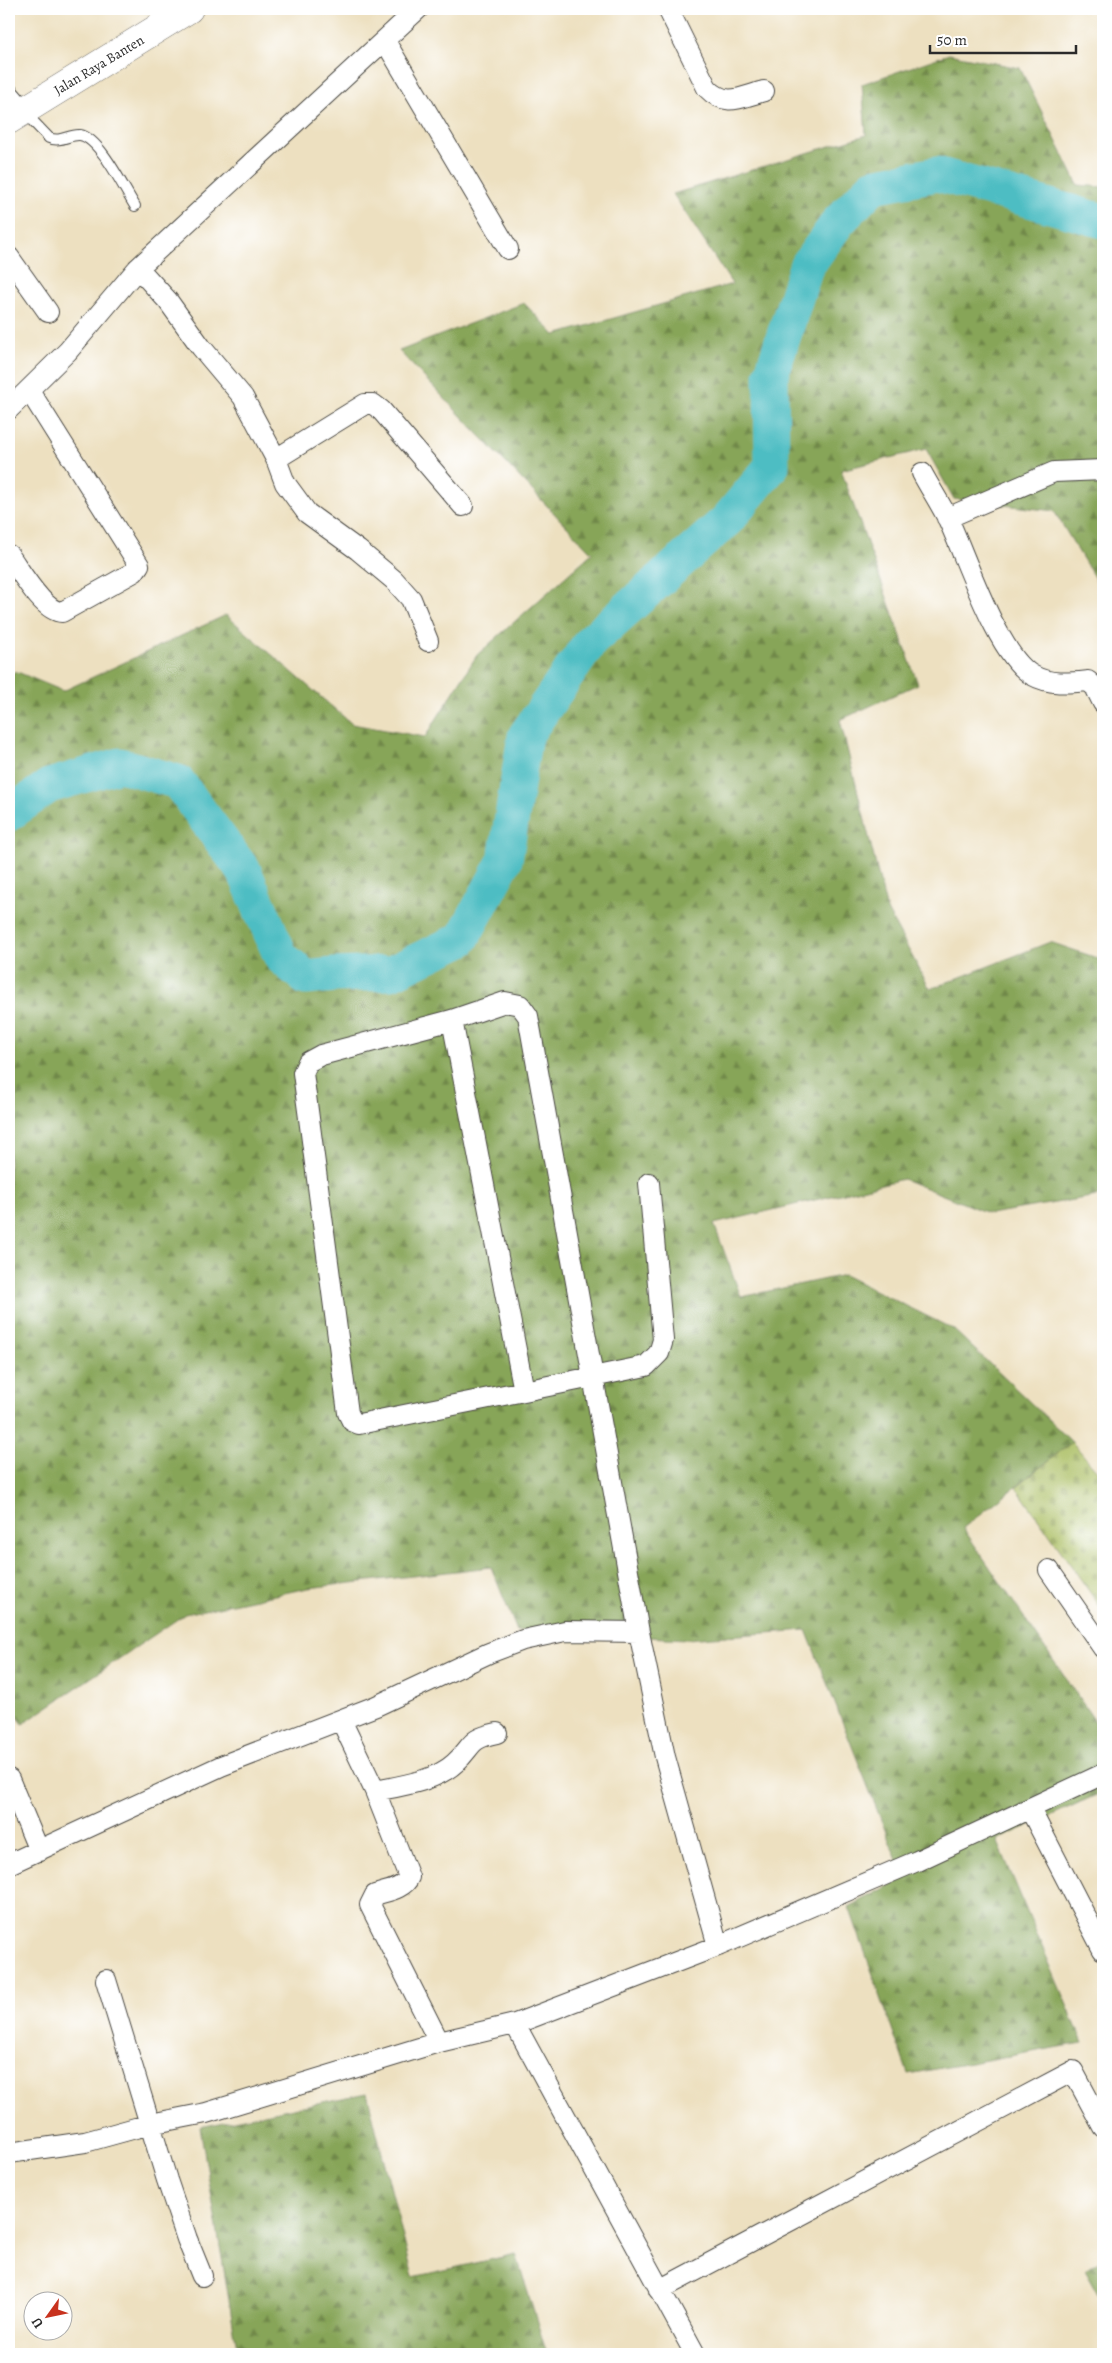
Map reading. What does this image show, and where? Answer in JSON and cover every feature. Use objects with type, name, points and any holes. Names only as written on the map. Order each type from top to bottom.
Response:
[{"type":"main road","name":"Jalan Raya Banten","points":[[14,108],[189,9]]},
{"type":"street","points":[[9,409],[68,351],[138,268],[418,9]]},
{"type":"street","points":[[668,9],[707,88],[717,98],[729,101],[764,91]]},
{"type":"street","points":[[385,41],[508,249]]},
{"type":"street","points":[[9,257],[48,312]]},
{"type":"street","points":[[138,268],[168,301],[201,347],[244,397],[276,459],[285,483],[307,514],[364,554],[394,580],[411,599],[428,641]]},
{"type":"street","points":[[9,555],[44,603],[56,612],[62,612],[134,572],[139,565],[29,390]]},
{"type":"street","points":[[276,459],[365,404],[373,404],[381,410],[463,506]]},
{"type":"street","points":[[947,518],[1054,472],[1103,470]]},
{"type":"street","points":[[922,473],[947,518],[1001,637],[1026,670],[1040,678],[1060,684],[1088,681],[1096,687],[1103,703]]},
{"type":"street","points":[[649,1183],[663,1340],[659,1353],[646,1366],[594,1377],[359,1424],[352,1421],[348,1414],[303,1073],[308,1062],[321,1055],[452,1020],[505,1002],[520,1005],[528,1016],[582,1326],[594,1377],[639,1632],[665,1757],[718,1946]]},
{"type":"street","points":[[452,1020],[524,1391]]},
{"type":"street","points":[[1049,1570],[1103,1648]]},
{"type":"street","points":[[9,1864],[221,1766],[376,1706],[489,1653],[523,1640],[565,1631],[639,1632]]},
{"type":"street","points":[[341,1720],[375,1791],[409,1877],[407,1883],[402,1886],[375,1896],[370,1905],[438,2042]]},
{"type":"street","points":[[375,1791],[419,1780],[441,1772],[455,1763],[468,1746],[478,1738],[497,1733]]},
{"type":"street","points":[[9,2154],[85,2142],[150,2124],[206,2113],[438,2042],[515,2024],[718,1946],[917,1861],[1103,1774]]},
{"type":"street","points":[[9,1779],[39,1851]]},
{"type":"street","points":[[1030,1809],[1103,1950]]},
{"type":"street","points":[[106,1980],[186,2239],[202,2276]]},
{"type":"street","points":[[515,2024],[695,2354]]},
{"type":"street","points":[[659,2290],[1073,2071],[1103,2127]]},
{"type":"lane","points":[[14,108],[49,138],[54,140],[79,135],[90,140],[99,148],[135,206]]},
{"type":"green space","points":[[949,54],[1020,68],[1078,185],[1103,187],[1103,592],[1054,511],[954,499],[926,449],[841,470],[918,684],[840,720],[887,910],[930,989],[1050,942],[1103,960],[1103,1195],[990,1214],[903,1179],[714,1224],[741,1297],[844,1275],[953,1329],[1072,1442],[963,1528],[1103,1733],[1103,1792],[997,1840],[1083,2043],[908,2074],[849,1907],[904,1878],[806,1630],[687,1639],[517,1631],[491,1567],[308,1588],[185,1614],[23,1724],[9,1705],[9,677],[15,671],[63,691],[226,615],[352,724],[425,737],[477,655],[592,553],[399,351],[524,303],[555,335],[732,284],[673,194],[866,135],[862,84]]},
{"type":"green space","points":[[1072,1442],[1103,1478],[1103,1611],[1016,1487]]},
{"type":"green space","points":[[367,2093],[413,2277],[516,2254],[547,2354],[238,2354],[200,2127]]},
{"type":"green space","points":[[1103,2258],[1103,2302],[1085,2270]]},
{"type":"waterway","points":[[9,814],[49,786],[120,765],[178,782],[244,871],[281,957],[306,978],[391,973],[462,939],[505,860],[525,736],[591,641],[727,520],[772,466],[771,375],[806,267],[839,221],[873,186],[937,174],[1103,221]]}]
